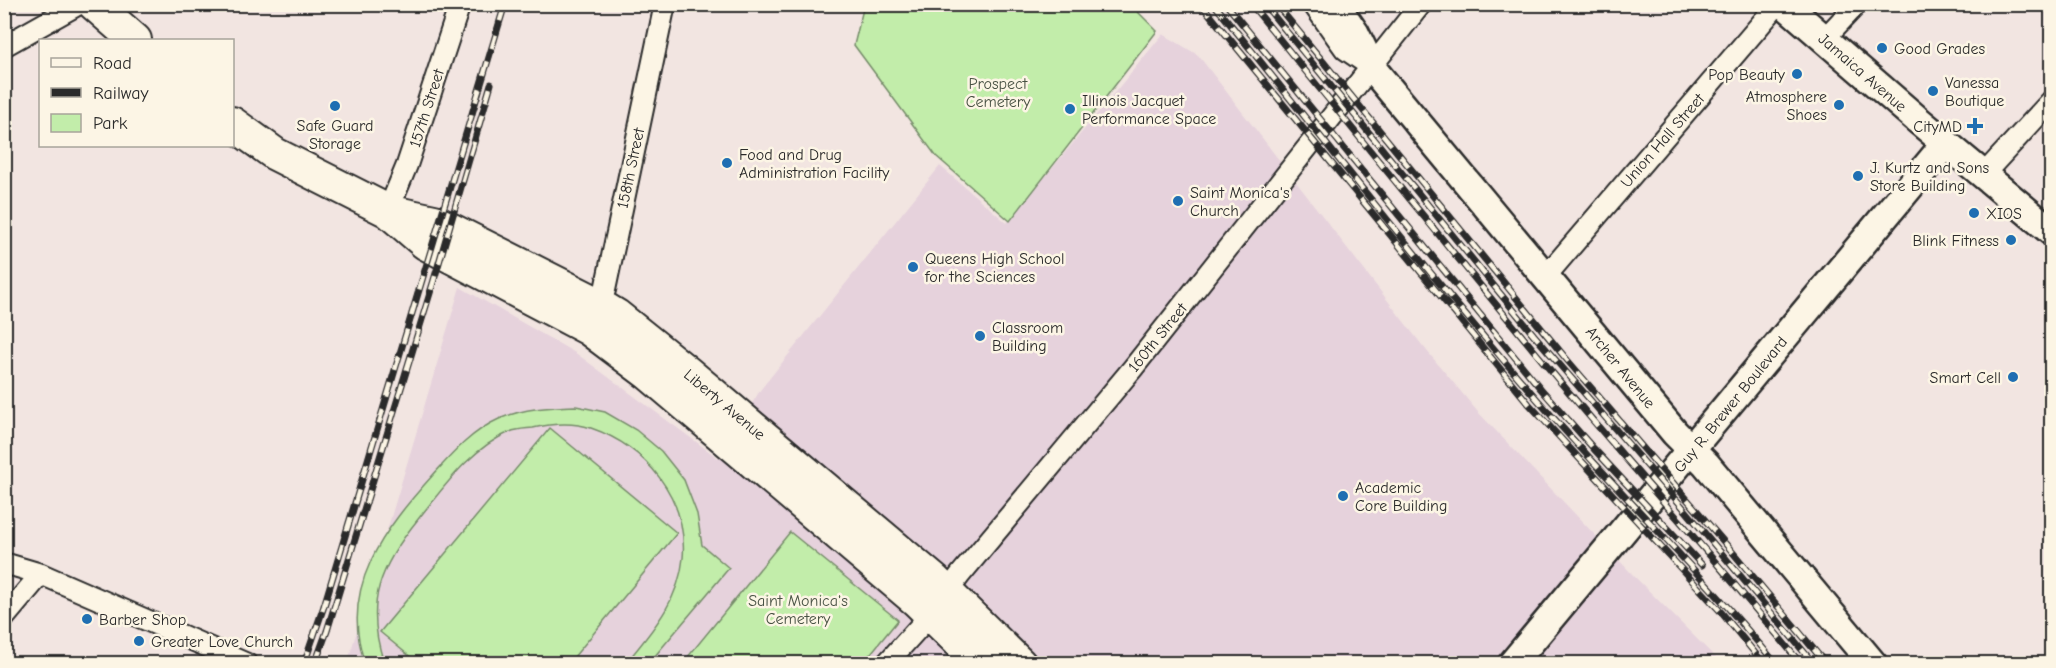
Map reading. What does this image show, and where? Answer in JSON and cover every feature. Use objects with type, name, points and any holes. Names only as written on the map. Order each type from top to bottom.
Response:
[{"type":"main road","points":[[93,4],[134,39]]},
{"type":"main road","name":"Archer Avenue","points":[[1335,4],[1355,33],[1372,68],[1675,433],[1706,464],[1873,663]]},
{"type":"main road","name":"Jamaica Avenue","points":[[1784,4],[2052,232]]},
{"type":"main road","name":"Liberty Avenue","points":[[234,124],[275,154],[388,211],[425,243],[595,318],[643,336],[688,373],[939,603],[1020,663]]},
{"type":"main road","name":"Guy R. Brewer Boulevard","points":[[1512,663],[1946,143]]},
{"type":"main road","name":"Liberty Avenue","points":[[939,603],[982,663]]},
{"type":"street","points":[[4,46],[79,4]]},
{"type":"street","name":"157th Street","points":[[388,211],[407,165],[460,4]]},
{"type":"street","name":"158th Street","points":[[595,318],[665,4]]},
{"type":"street","name":"Archer Avenue","points":[[1313,4],[1345,48],[1372,68]]},
{"type":"street","name":"160th Street","points":[[886,663],[939,603],[1133,368],[1421,4]]},
{"type":"street","name":"Union Hall Street","points":[[1546,276],[1778,4]]},
{"type":"street","points":[[1824,39],[1857,4]]},
{"type":"street","points":[[1983,174],[2052,100]]},
{"type":"street","points":[[4,563],[41,574],[221,659],[247,663]]},
{"type":"street","points":[[4,618],[41,574]]},
{"type":"shaded area","points":[[1163,34],[1198,55],[1422,345],[1477,411],[1634,576],[1721,663],[347,664],[460,287],[577,354],[718,458],[761,389],[940,166],[1007,223]]},
{"type":"green space","name":"Prospect Cemetery","points":[[864,5],[1131,5],[1157,31],[1010,221],[936,156],[854,45]]},
{"type":"green space","points":[[576,406],[605,412],[636,430],[661,451],[684,480],[697,514],[702,545],[729,568],[649,663],[626,663],[663,615],[680,574],[683,536],[671,496],[660,478],[646,462],[629,448],[591,428],[562,424],[515,430],[483,448],[460,469],[394,552],[379,586],[376,603],[378,641],[384,663],[365,663],[358,636],[357,609],[362,585],[383,538],[415,495],[463,444],[489,424],[508,415],[527,410]]},
{"type":"green space","points":[[550,428],[677,533],[569,663],[418,663],[380,632]]},
{"type":"green space","name":"Saint Monica's Cemetery","points":[[790,532],[898,620],[863,663],[694,663],[687,658]]},
{"type":"railway","points":[[304,664],[324,606],[505,4]]},
{"type":"railway","points":[[1201,4],[1529,404],[1721,612],[1764,664]]},
{"type":"railway","points":[[1214,4],[1495,350],[1776,664]]},
{"type":"railway","points":[[1226,4],[1541,389],[1702,565]]},
{"type":"railway","points":[[1251,4],[1561,383],[1801,664]]},
{"type":"railway","points":[[1264,4],[1534,335],[1814,664]]},
{"type":"railway","points":[[1276,4],[1568,361],[1826,664]]},
{"type":"railway","points":[[315,664],[434,280],[491,84]]},
{"type":"place","name":"Good Grades","points":[[1882,48]]},
{"type":"place","name":"Pop Beauty","points":[[1797,74]]},
{"type":"place","name":"Vanessa Boutique","points":[[1933,91]]},
{"type":"place","name":"Atmosphere Shoes","points":[[1839,105]]},
{"type":"place","name":"Safe Guard Storage","points":[[335,106]]},
{"type":"place","name":"Illinois Jacquet Performance Space","points":[[1070,109]]},
{"type":"place","name":"CityMD","points":[[1975,126]]},
{"type":"place","name":"Food and Drug Administration Facility","points":[[727,163]]},
{"type":"place","name":"J. Kurtz and Sons Store Building","points":[[1858,176]]},
{"type":"place","name":"Saint Monica's Church","points":[[1178,201]]},
{"type":"place","name":"XIOS","points":[[1974,213]]},
{"type":"place","name":"Blink Fitness","points":[[2011,240]]},
{"type":"place","name":"Queens High School for the Sciences","points":[[913,267]]},
{"type":"place","name":"Classroom Building","points":[[980,336]]},
{"type":"place","name":"Smart Cell","points":[[2013,377]]},
{"type":"place","name":"Academic Core Building","points":[[1343,496]]},
{"type":"place","name":"Barber Shop","points":[[87,619]]},
{"type":"place","name":"Greater Love Church","points":[[139,641]]}]
